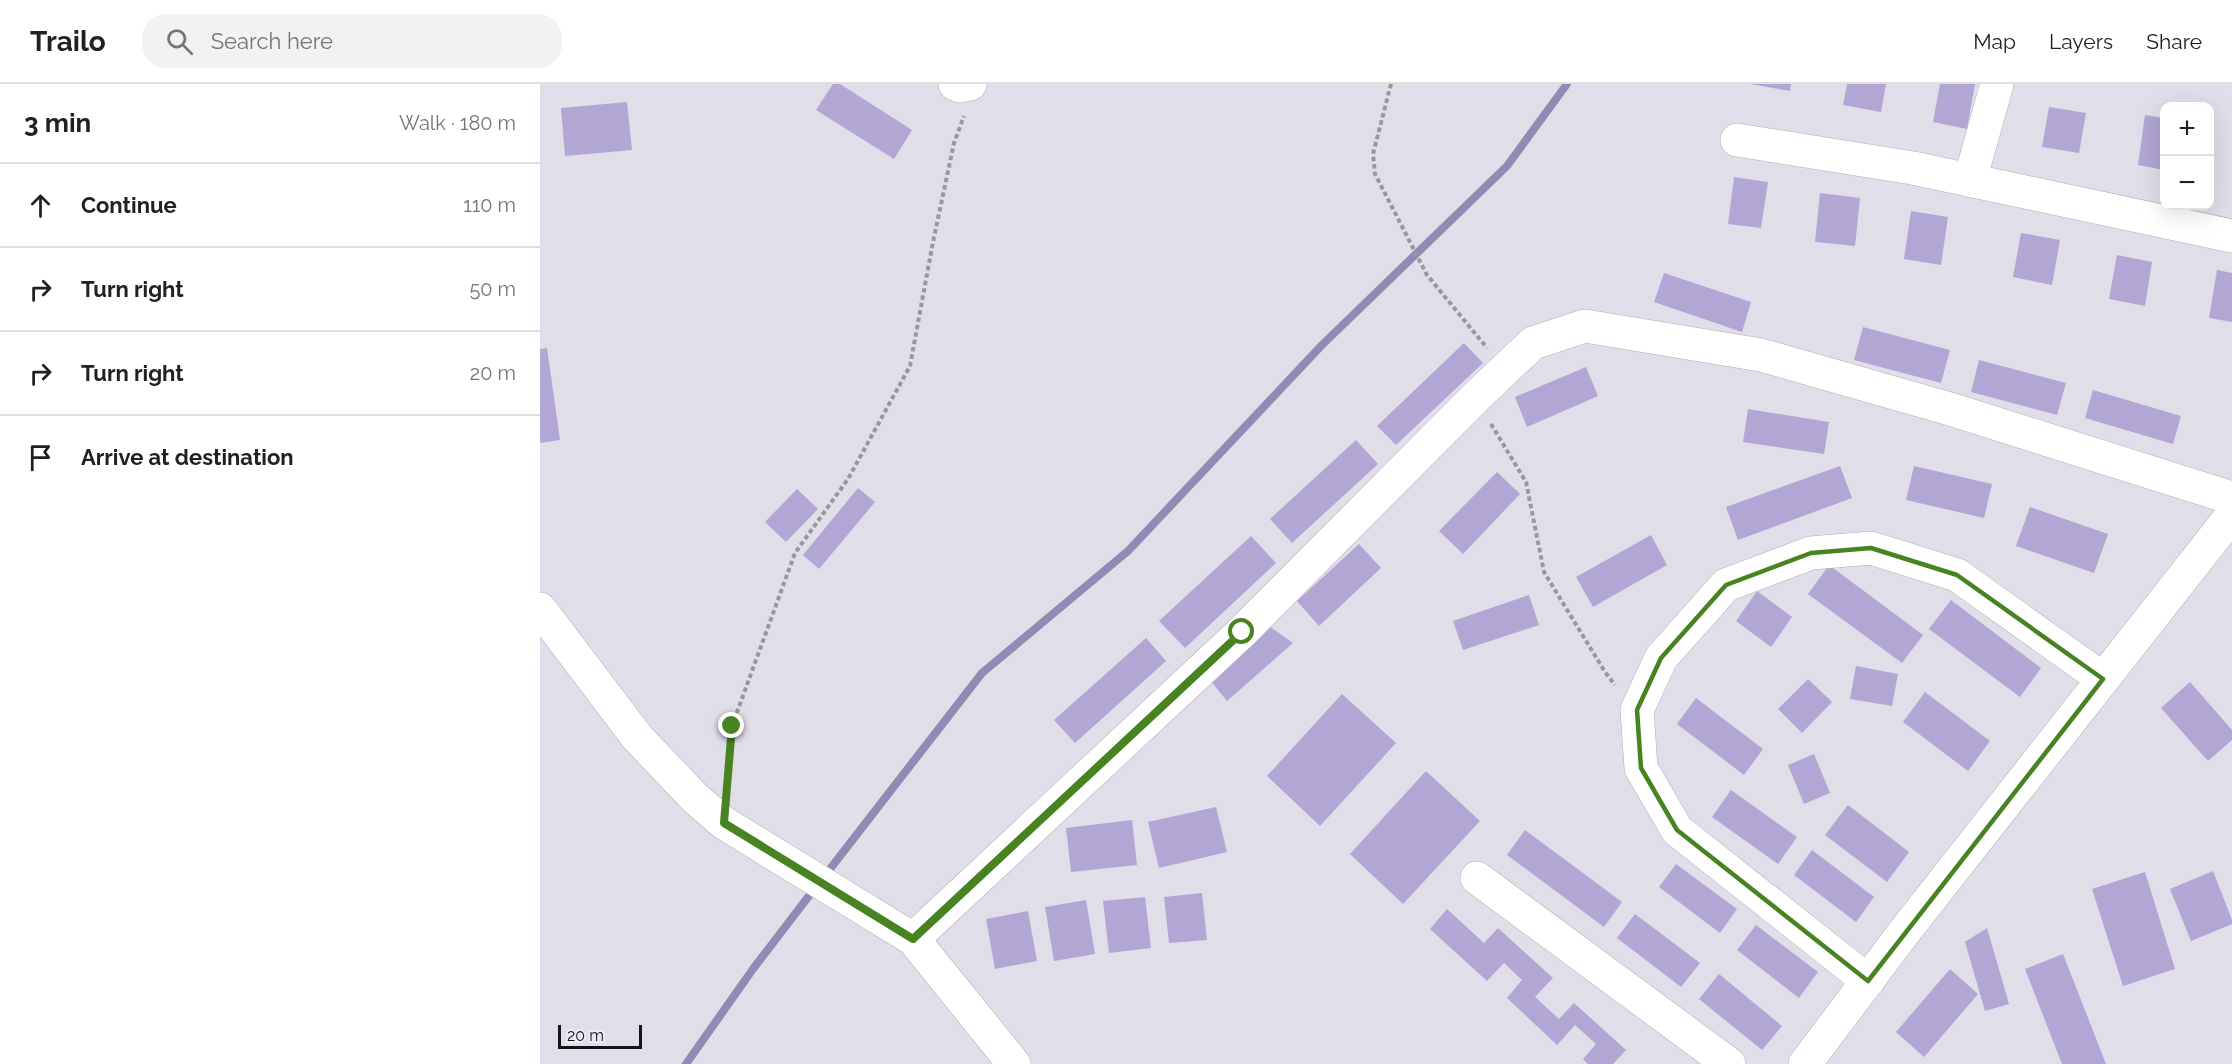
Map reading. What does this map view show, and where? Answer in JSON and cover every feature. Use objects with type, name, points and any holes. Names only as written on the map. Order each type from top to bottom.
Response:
[{"type":"street","points":[[1970,180],[1997,84]]},
{"type":"street","points":[[1737,140],[1914,168],[2232,236]]},
{"type":"street","points":[[913,939],[1242,632],[1476,397],[1533,343],[1585,326],[1761,355],[1950,409],[2232,498]]},
{"type":"street","points":[[1805,1064],[2232,515]]},
{"type":"street","points":[[1868,981],[1677,830],[1641,768],[1636,711],[1661,658],[1726,585],[1811,553],[1871,548],[1957,575],[2103,679]]},
{"type":"street","points":[[540,609],[637,737],[695,798],[724,823],[913,939],[1014,1064]]},
{"type":"street","points":[[1477,878],[1729,1064]]},
{"type":"path","points":[[724,823],[732,726],[788,571],[795,554],[848,479],[910,366],[963,94]]},
{"type":"highlighted area","points":[[1871,548],[1957,575],[2103,679],[1868,981],[1677,830],[1641,768],[1637,710],[1661,658],[1726,585],[1811,553]]},
{"type":"building","points":[[833,84],[840,84],[912,130],[894,159],[816,110]]},
{"type":"building","points":[[1750,84],[1791,84],[1790,91]]},
{"type":"building","points":[[1847,84],[1886,84],[1881,112],[1843,105]]},
{"type":"building","points":[[1940,84],[1975,84],[1967,129],[1933,122]]},
{"type":"building","points":[[627,102],[632,150],[565,156],[561,108]]},
{"type":"building","points":[[2049,107],[2086,113],[2079,153],[2042,147]]},
{"type":"building","points":[[2145,115],[2160,117],[2160,169],[2138,165]]},
{"type":"building","points":[[1734,177],[1768,182],[1761,228],[1728,224]]},
{"type":"building","points":[[1820,193],[1860,198],[1855,246],[1815,242]]},
{"type":"building","points":[[1911,211],[1948,217],[1941,265],[1904,259]]},
{"type":"building","points":[[2021,233],[2060,240],[2052,285],[2013,277]]},
{"type":"building","points":[[2117,255],[2152,262],[2145,306],[2109,299]]},
{"type":"building","points":[[2217,270],[2232,273],[2232,322],[2209,318]]},
{"type":"building","points":[[1664,273],[1751,302],[1742,332],[1654,302]]},
{"type":"building","points":[[1863,327],[1950,350],[1941,383],[1854,360]]},
{"type":"building","points":[[1464,343],[1483,363],[1396,445],[1377,426]]},
{"type":"building","points":[[547,348],[560,440],[540,443],[540,349]]},
{"type":"building","points":[[1979,360],[2066,383],[2057,415],[1971,392]]},
{"type":"building","points":[[1586,367],[1598,396],[1527,427],[1515,397]]},
{"type":"building","points":[[2093,390],[2181,416],[2173,444],[2085,418]]},
{"type":"building","points":[[1748,409],[1829,422],[1824,454],[1743,442]]},
{"type":"building","points":[[1356,440],[1378,464],[1292,543],[1270,519]]},
{"type":"building","points":[[1840,466],[1852,498],[1738,540],[1726,507]]},
{"type":"building","points":[[1914,466],[1992,484],[1984,518],[1906,500]]},
{"type":"building","points":[[1497,472],[1520,494],[1463,554],[1439,531]]},
{"type":"building","points":[[858,488],[875,502],[819,569],[803,555]]},
{"type":"building","points":[[797,489],[818,509],[786,542],[765,522]]},
{"type":"building","points":[[2030,507],[2108,534],[2094,573],[2016,546]]},
{"type":"building","points":[[1651,535],[1667,565],[1593,607],[1576,577]]},
{"type":"building","points":[[1251,536],[1276,563],[1185,648],[1159,621]]},
{"type":"building","points":[[1359,544],[1381,568],[1319,626],[1297,601]]},
{"type":"building","points":[[1829,565],[1923,635],[1902,663],[1808,594]]},
{"type":"building","points":[[1757,591],[1792,617],[1771,647],[1736,621]]},
{"type":"building","points":[[1529,595],[1539,625],[1463,650],[1453,621]]},
{"type":"building","points":[[1951,600],[2041,668],[2020,697],[1929,629]]},
{"type":"building","points":[[1269,626],[1293,643],[1227,701],[1209,679]]},
{"type":"building","points":[[1146,638],[1166,661],[1075,743],[1054,720]]},
{"type":"building","points":[[1856,666],[1898,674],[1892,706],[1850,699]]},
{"type":"building","points":[[1808,679],[1832,702],[1802,733],[1778,709]]},
{"type":"building","points":[[2190,682],[2232,730],[2232,740],[2208,761],[2161,708]]},
{"type":"building","points":[[1925,692],[1990,741],[1968,771],[1903,722]]},
{"type":"building","points":[[1342,694],[1396,743],[1320,826],[1267,776]]},
{"type":"building","points":[[1696,698],[1763,749],[1744,775],[1677,724]]},
{"type":"building","points":[[1814,754],[1830,793],[1804,804],[1788,765]]},
{"type":"building","points":[[1426,771],[1480,821],[1403,904],[1350,854]]},
{"type":"building","points":[[1731,790],[1797,837],[1778,864],[1712,817]]},
{"type":"building","points":[[1848,805],[1909,852],[1887,882],[1825,835]]},
{"type":"building","points":[[1216,807],[1227,852],[1159,868],[1148,822]]},
{"type":"building","points":[[1132,820],[1137,865],[1071,872],[1066,828]]},
{"type":"building","points":[[1525,830],[1622,902],[1604,927],[1507,855]]},
{"type":"building","points":[[1812,850],[1874,897],[1856,922],[1794,875]]},
{"type":"building","points":[[1676,864],[1737,909],[1720,933],[1659,887]]},
{"type":"building","points":[[2213,871],[2232,924],[2191,941],[2170,889]]},
{"type":"building","points":[[2145,872],[2175,969],[2123,986],[2092,889]]},
{"type":"building","points":[[1202,893],[1207,940],[1169,943],[1164,897]]},
{"type":"building","points":[[1145,897],[1151,948],[1109,953],[1103,901]]},
{"type":"building","points":[[1086,900],[1095,954],[1054,961],[1045,907]]},
{"type":"building","points":[[1447,909],[1484,943],[1498,928],[1553,978],[1535,997],[1559,1019],[1574,1003],[1626,1050],[1613,1064],[1588,1064],[1583,1059],[1596,1044],[1575,1025],[1557,1045],[1507,998],[1522,980],[1504,963],[1487,981],[1430,929]]},
{"type":"building","points":[[1028,911],[1037,961],[995,969],[986,919]]},
{"type":"building","points":[[1635,914],[1700,963],[1681,987],[1617,938]]},
{"type":"building","points":[[1756,925],[1818,972],[1799,998],[1737,950]]},
{"type":"building","points":[[1987,928],[2009,1004],[1985,1011],[1965,942]]},
{"type":"building","points":[[2063,954],[2106,1064],[2062,1064],[2025,969]]},
{"type":"building","points":[[1950,969],[1978,994],[1924,1057],[1896,1032]]},
{"type":"building","points":[[1719,974],[1782,1026],[1762,1050],[1699,999]]},
{"type":"waterway","points":[[823,878],[982,673],[1128,551],[1322,345],[1507,166],[1567,84]]},
{"type":"waterway","points":[[686,1064],[753,969],[815,888]]},
{"type":"route","points":[[732,726],[724,823],[913,939],[1242,632]]}]
